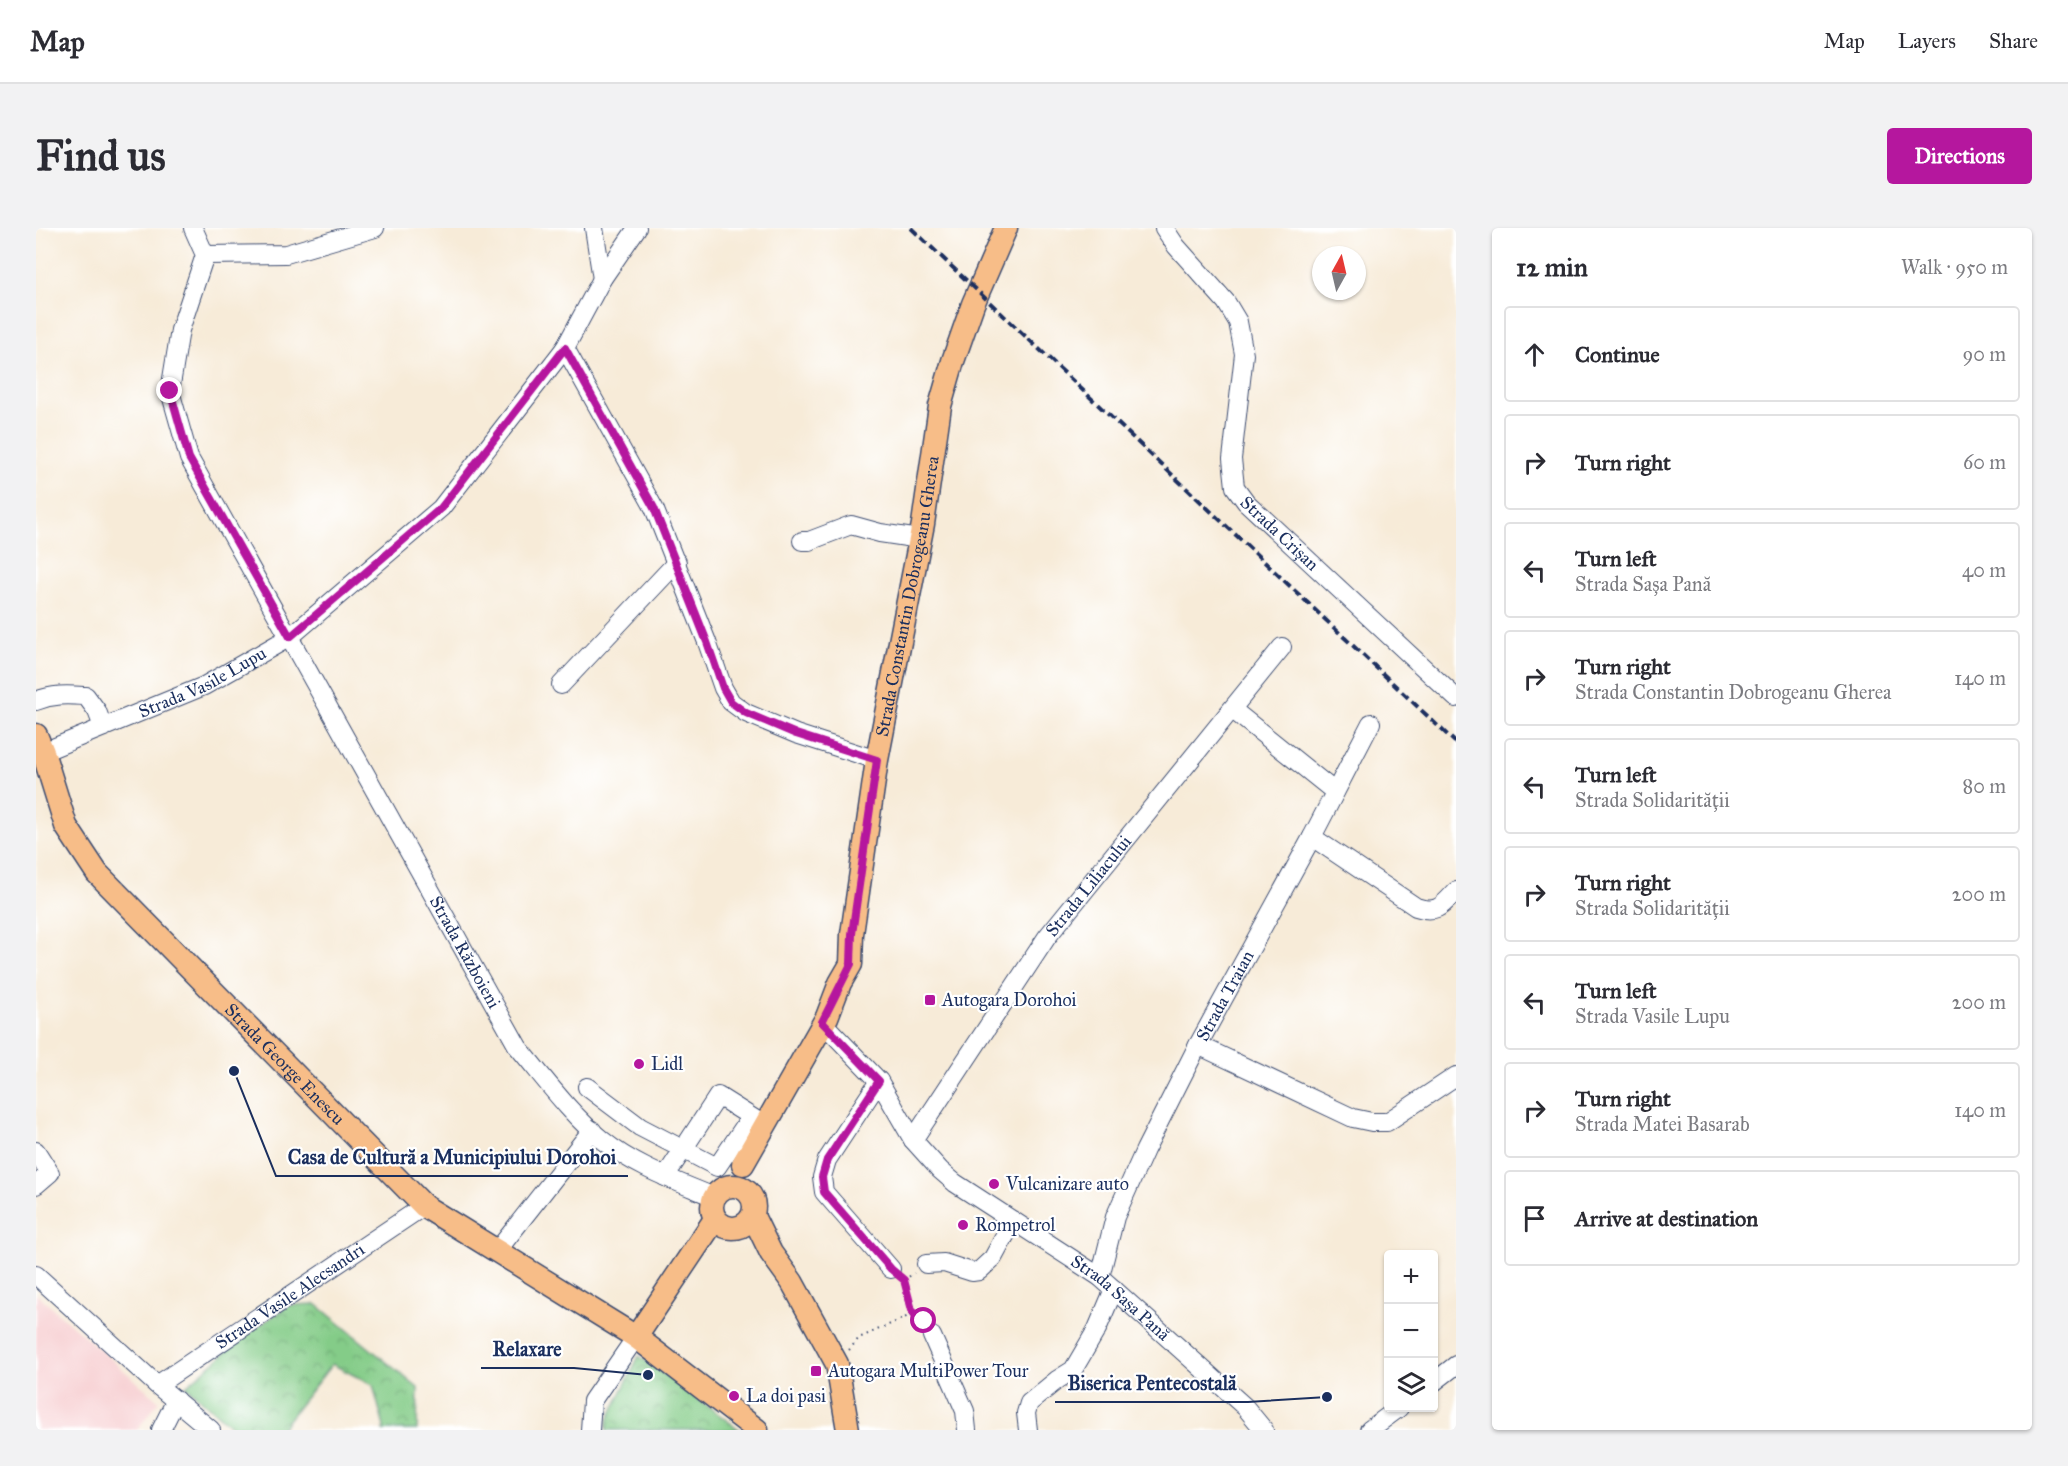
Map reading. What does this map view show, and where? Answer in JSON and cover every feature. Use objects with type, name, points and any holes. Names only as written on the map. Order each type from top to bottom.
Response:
[{"type":"main road","name":"Strada Constantin Dobrogeanu Gherea","points":[[636,1337],[743,1164],[757,1121],[822,1022],[851,964],[852,934],[877,760],[920,539],[939,414],[946,384],[973,304],[1006,228]]},
{"type":"main road","name":"Strada George Enescu","points":[[40,744],[66,826],[97,873],[424,1206],[636,1337],[757,1430]]},
{"type":"main road","points":[[743,1164],[748,1213]]},
{"type":"main road","points":[[748,1213],[728,1228],[719,1201],[741,1187],[748,1213],[771,1253],[792,1282],[837,1364],[848,1430]]},
{"type":"street","points":[[193,228],[205,255],[286,254],[375,228]]},
{"type":"street","points":[[594,228],[602,279]]},
{"type":"street","name":"Strada Vasile Lupu","points":[[40,744],[104,728],[204,686],[290,637],[441,508],[565,348],[602,279],[637,228]]},
{"type":"street","name":"Strada Crișan","points":[[1164,228],[1176,246],[1226,302],[1238,322],[1244,354],[1232,459],[1235,487],[1246,502],[1456,698]]},
{"type":"street","name":"Strada Războieni","points":[[205,255],[180,330],[170,391],[189,458],[518,1047],[564,1103],[624,1156],[719,1201]]},
{"type":"street","points":[[565,348],[654,508],[677,562],[723,688],[731,702],[746,713],[796,734],[877,760]]},
{"type":"street","points":[[802,541],[809,541],[851,525],[880,533],[920,539]]},
{"type":"street","points":[[561,685],[677,562]]},
{"type":"street","name":"Strada Liliacului","points":[[913,1140],[1047,937],[1282,647]]},
{"type":"street","points":[[36,701],[59,694],[86,696],[97,711],[104,728]]},
{"type":"street","points":[[1233,710],[1335,792]]},
{"type":"street","name":"Strada Traian","points":[[1028,1430],[1026,1413],[1029,1403],[1073,1370],[1097,1329],[1107,1283],[1115,1217],[1145,1150],[1198,1045],[1312,837],[1371,723]]},
{"type":"street","points":[[1312,837],[1416,907],[1428,911],[1434,910],[1442,906],[1456,891]]},
{"type":"street","name":"Strada Sașa Pană","points":[[822,1022],[879,1081],[913,1140],[940,1170],[955,1183],[1107,1283],[1245,1407],[1264,1430]]},
{"type":"street","points":[[1198,1045],[1353,1118],[1372,1122],[1387,1122],[1456,1076]]},
{"type":"street","points":[[879,1081],[827,1160],[822,1177],[824,1192],[898,1275]]},
{"type":"street","points":[[587,1088],[640,1127],[681,1149],[717,1167],[757,1121],[718,1096],[681,1149],[665,1177]]},
{"type":"street","points":[[497,1251],[592,1130]]},
{"type":"street","points":[[36,1151],[50,1173],[36,1185]]},
{"type":"street","name":"Strada Vasile Alecsandri","points":[[157,1385],[424,1206]]},
{"type":"street","points":[[926,1264],[944,1263],[972,1272],[979,1271],[993,1258],[1013,1221]]},
{"type":"street","points":[[36,1275],[157,1385],[212,1430]]},
{"type":"street","points":[[932,1336],[965,1412],[968,1430]]},
{"type":"street","points":[[590,1430],[592,1401],[636,1337]]},
{"type":"street","points":[[1438,1379],[1456,1365]]},
{"type":"street","points":[[161,1430],[176,1400]]},
{"type":"street","points":[[1369,1430],[1392,1412]]},
{"type":"path","points":[[926,1264],[898,1275],[913,1314],[924,1321],[932,1336]]},
{"type":"path","points":[[837,1364],[859,1338],[913,1314]]},
{"type":"shaded area","points":[[36,1294],[159,1401],[137,1430],[36,1430]]},
{"type":"green space","points":[[316,1304],[418,1388],[417,1430],[383,1430],[373,1385],[332,1364],[280,1430],[235,1430],[186,1386],[245,1336],[289,1305]]},
{"type":"green space","points":[[639,1356],[740,1430],[607,1430],[607,1422]]},
{"type":"railway","points":[[911,228],[1456,743]]},
{"type":"place","name":"Autogara Dorohoi","points":[[930,1000]]},
{"type":"place","name":"Lidl","points":[[639,1064]]},
{"type":"place","name":"Casa de Cultură a Municipiului Dorohoi","points":[[234,1071]]},
{"type":"place","name":"Vulcanizare auto","points":[[994,1184]]},
{"type":"place","name":"Rompetrol","points":[[963,1225]]},
{"type":"place","name":"Autogara MultiPower Tour","points":[[816,1371]]},
{"type":"place","name":"Relaxare","points":[[648,1375]]},
{"type":"place","name":"La doi pasi","points":[[734,1396]]},
{"type":"place","name":"Biserica Pentecostală","points":[[1327,1397]]},
{"type":"route","points":[[170,391],[189,458],[290,637],[441,508],[565,348],[654,508],[723,688],[731,702],[746,713],[796,734],[877,760],[852,934],[851,964],[840,983],[827,1017],[822,1022],[879,1081],[827,1160],[822,1177],[824,1192],[891,1269],[904,1280],[913,1314],[924,1321]]}]
